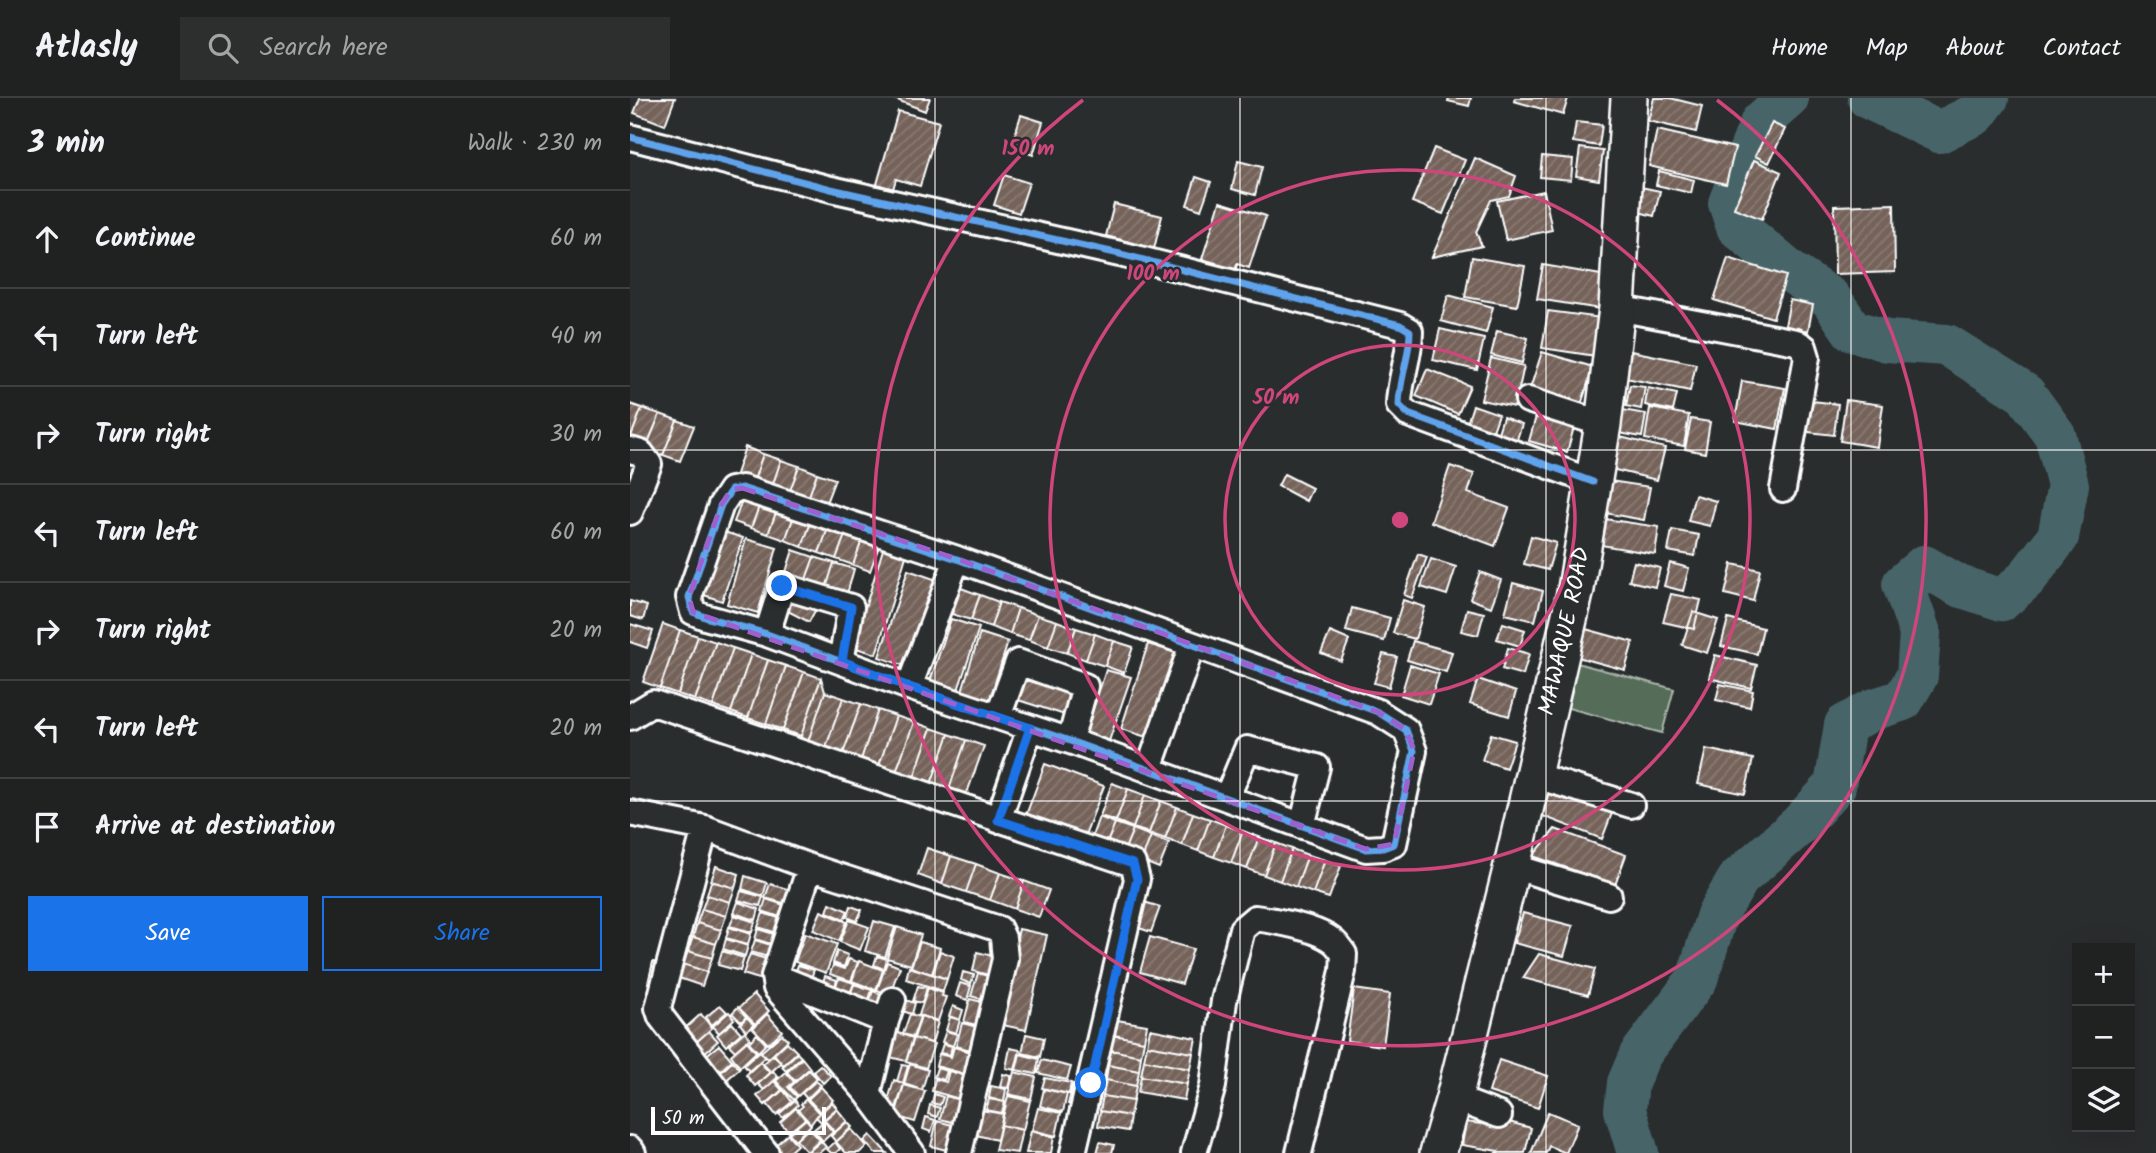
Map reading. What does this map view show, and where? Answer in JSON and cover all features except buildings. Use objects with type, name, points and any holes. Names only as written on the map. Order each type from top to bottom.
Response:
[{"type":"main road","name":"MAWAQUE ROAD","points":[[1438,1153],[1512,866],[1576,589],[1603,424],[1616,308],[1629,98]]},
{"type":"street","points":[[630,137],[831,189],[1120,254],[1400,325],[1410,331],[1410,348],[1399,391],[1399,405],[1408,414],[1593,482]]},
{"type":"street","points":[[1616,308],[1796,341],[1804,348],[1807,357],[1783,489]]},
{"type":"street","points":[[1528,400],[1603,424]]},
{"type":"street","points":[[630,450],[641,453],[649,464],[630,512]]},
{"type":"street","points":[[741,488],[957,559],[1378,712],[1406,730],[1414,751],[1394,844],[1366,849],[767,634],[693,612],[689,597],[721,505],[731,489],[741,488]]},
{"type":"street","points":[[909,687],[957,559]]},
{"type":"street","points":[[767,634],[782,586],[851,607],[842,661]]},
{"type":"street","points":[[1149,769],[1192,645]]},
{"type":"street","points":[[998,717],[1018,662],[1085,686],[1070,741]]},
{"type":"street","points":[[630,717],[653,702],[1133,864],[1137,879],[1073,1153]]},
{"type":"street","points":[[998,820],[1030,728]]},
{"type":"street","points":[[1227,797],[1247,749],[1317,767],[1301,826]]},
{"type":"street","points":[[1533,775],[1631,805]]},
{"type":"street","points":[[630,813],[705,828],[810,867],[999,929],[1003,938],[1005,959],[959,1153]]},
{"type":"street","points":[[705,828],[658,1008],[661,1017],[766,1153]]},
{"type":"street","points":[[1512,866],[1609,895]]},
{"type":"street","points":[[810,867],[774,982],[780,994],[868,1094],[912,1153]]},
{"type":"street","points":[[1194,1153],[1213,1086],[1224,1001],[1242,929],[1255,918],[1279,921],[1306,929],[1332,940],[1344,954],[1343,971],[1298,1153]]},
{"type":"street","points":[[775,976],[889,1010],[868,1094]]},
{"type":"street","points":[[1454,1098],[1499,1115]]},
{"type":"street","points":[[630,1149],[633,1153]]},
{"type":"highlighted area","points":[[742,488],[957,559],[1378,712],[1406,730],[1414,751],[1394,844],[1366,849],[693,612],[689,597],[721,505],[731,490]]},
{"type":"green space","points":[[1573,662],[1674,689],[1662,733],[1561,706]]},
{"type":"waterway","points":[[1638,1153],[1625,1110],[1628,1083],[1640,1055],[1697,979],[1717,915],[1739,878],[1799,825],[1835,786],[1845,725],[1872,710],[1903,700],[1917,676],[1920,633],[1903,584],[1924,566],[1959,586],[2002,600],[2026,579],[2058,537],[2068,485],[2055,435],[2025,394],[1947,345],[1887,341],[1852,330],[1830,298],[1792,273],[1737,227],[1729,203],[1761,122],[1788,98]]},
{"type":"waterway","points":[[1868,98],[1939,132],[1976,114],[1988,98]]},
{"type":"cycle path","points":[[630,137],[831,189],[1120,254],[1400,325],[1410,331],[1399,405],[1408,414],[1593,482]]},
{"type":"cycle path","points":[[742,488],[957,559],[1378,712],[1406,730],[1414,751],[1394,844],[1366,849],[767,634],[693,612],[689,597],[721,505],[731,490],[742,488]]},
{"type":"route","points":[[782,586],[851,607],[842,661],[1030,728],[998,820],[1133,864],[1137,879],[1091,1083]]}]
